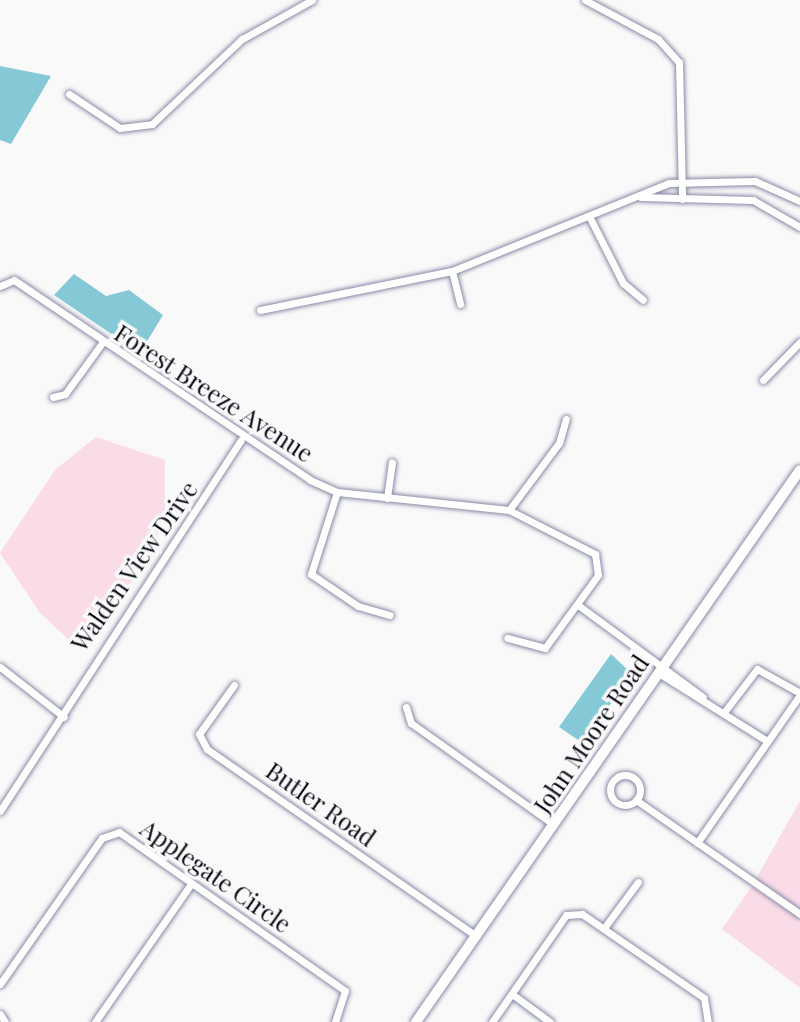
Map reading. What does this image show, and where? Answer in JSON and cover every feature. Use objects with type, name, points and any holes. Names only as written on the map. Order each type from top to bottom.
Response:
[{"type":"street","points":[[69,94],[120,128],[152,124],[242,39],[312,0]]},
{"type":"street","points":[[585,0],[658,39],[679,62],[682,199]]},
{"type":"street","points":[[260,310],[452,271],[683,181],[755,181],[800,201]]},
{"type":"street","points":[[641,197],[753,200],[800,227]]},
{"type":"street","points":[[590,218],[623,283],[643,300]]},
{"type":"street","points":[[452,271],[460,304]]},
{"type":"street","name":"Forest Breeze Avenue","points":[[0,286],[14,280],[241,440],[337,492],[509,510],[558,530],[600,561],[578,605],[545,648],[507,638]]},
{"type":"street","points":[[763,380],[800,342]]},
{"type":"street","points":[[53,397],[65,394],[102,343]]},
{"type":"street","points":[[509,510],[559,443],[566,419]]},
{"type":"street","name":"Walden View Drive","points":[[0,811],[64,717],[115,625],[177,544],[241,440]]},
{"type":"street","points":[[387,498],[392,462]]},
{"type":"street","name":"John Moore Road","points":[[416,1022],[800,470]]},
{"type":"street","points":[[337,492],[311,574],[358,606],[390,615]]},
{"type":"street","points":[[578,605],[681,688],[703,697],[767,741]]},
{"type":"street","points":[[0,667],[64,717]]},
{"type":"street","points":[[660,668],[687,679],[703,697]]},
{"type":"street","points":[[697,843],[800,694],[757,669],[725,711]]},
{"type":"street","points":[[681,688],[687,679]]},
{"type":"street","name":"Butler Road","points":[[234,685],[199,734],[207,749],[476,936]]},
{"type":"street","points":[[406,707],[411,723],[553,824]]},
{"type":"street","points":[[636,800],[637,781],[615,779],[615,800],[636,800],[800,914]]},
{"type":"street","points":[[0,789],[9,797]]},
{"type":"street","name":"Applegate Circle","points":[[0,984],[102,838],[119,832],[345,991],[335,1022]]},
{"type":"street","points":[[604,928],[638,882]]},
{"type":"street","points":[[95,1022],[191,884]]},
{"type":"street","points":[[492,1022],[566,915],[582,914],[704,998],[708,1022]]},
{"type":"street","points":[[512,994],[550,1022]]},
{"type":"street","points":[[0,1014],[5,1022]]},
{"type":"shaded area","points":[[96,437],[165,460],[165,509],[155,544],[126,590],[96,616],[77,647],[40,613],[0,553],[55,470]]},
{"type":"shaded area","points":[[800,801],[800,910],[756,879]]},
{"type":"shaded area","points":[[752,886],[800,919],[800,988],[722,929]]},
{"type":"water","points":[[0,66],[51,76],[11,144],[0,140]]},
{"type":"water","points":[[74,274],[106,296],[129,290],[163,315],[146,343],[135,350],[54,295]]},
{"type":"water","points":[[611,654],[631,673],[584,744],[559,727]]}]
